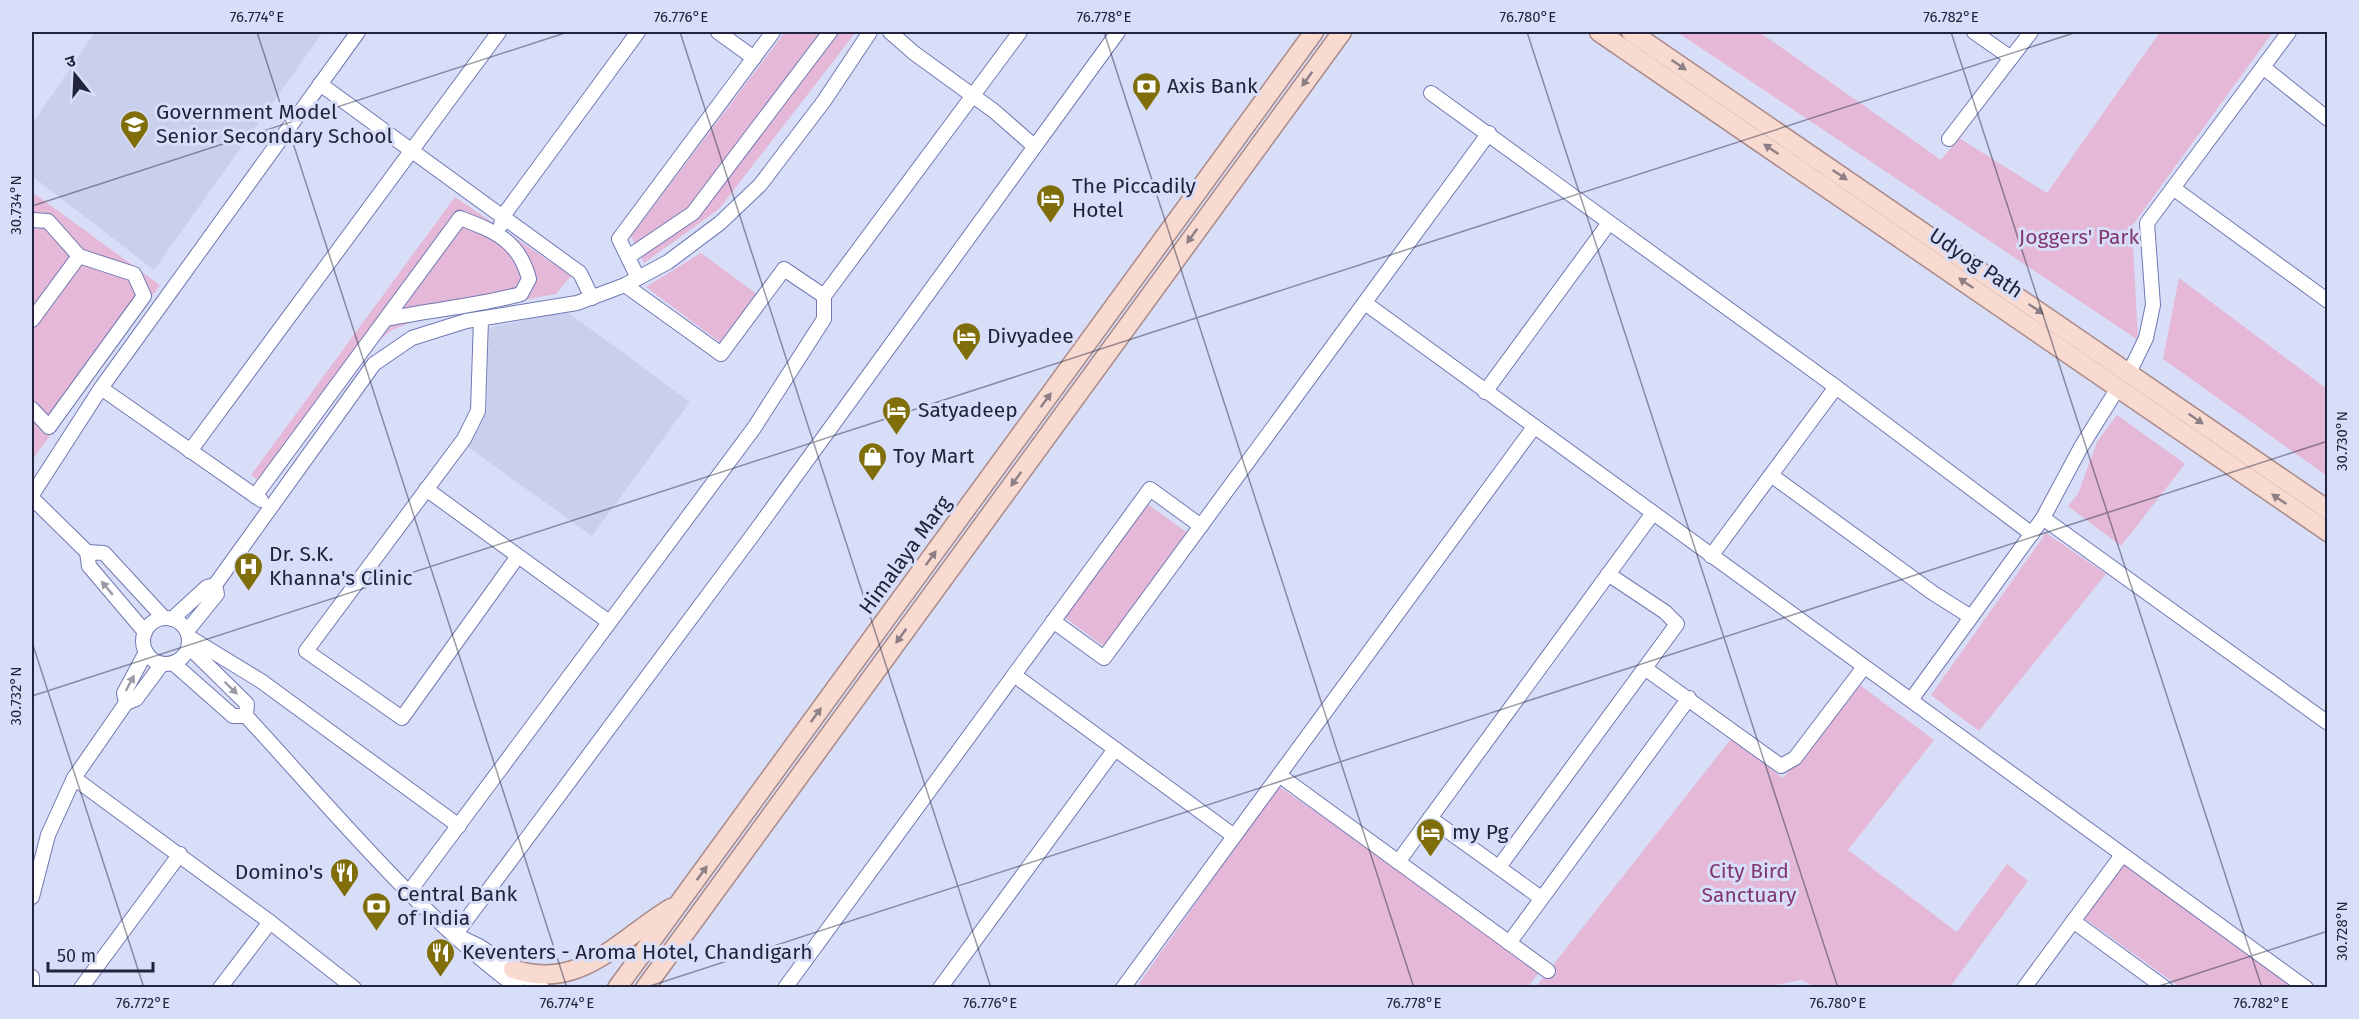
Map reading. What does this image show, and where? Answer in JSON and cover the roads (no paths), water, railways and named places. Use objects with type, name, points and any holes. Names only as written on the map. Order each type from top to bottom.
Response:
[{"type":"main road","name":"Himalaya Marg","points":[[617,987],[1314,32]]},
{"type":"main road","points":[[645,987],[1342,32]]},
{"type":"main road","name":"Udyog Path","points":[[1599,32],[2328,532]]},
{"type":"main road","name":"Udyog Path","points":[[1631,32],[2328,510]]},
{"type":"main road","points":[[513,969],[543,976],[581,967],[609,952],[646,924],[679,904]]},
{"type":"main road","points":[[662,964],[662,987]]},
{"type":"street","points":[[126,704],[124,693],[146,652],[145,632],[89,566],[87,552],[32,497],[101,388],[358,32]]},
{"type":"street","points":[[190,451],[499,32]]},
{"type":"street","points":[[499,232],[503,216],[638,32]]},
{"type":"street","points":[[718,32],[754,58]]},
{"type":"street","points":[[638,278],[620,239],[773,32]]},
{"type":"street","points":[[628,257],[693,213],[830,32]]},
{"type":"street","points":[[145,632],[153,622],[168,619],[207,587],[215,585],[273,508],[374,364],[412,338],[481,319],[577,303],[625,285],[668,262],[720,223],[760,185],[824,101],[870,32]]},
{"type":"street","points":[[890,32],[914,53],[973,94],[1034,146]]},
{"type":"street","points":[[409,892],[754,428],[824,319],[824,296],[1020,32]]},
{"type":"street","points":[[455,935],[752,536],[1118,32]]},
{"type":"street","points":[[1974,32],[2011,58]]},
{"type":"street","points":[[1949,139],[2031,32]]},
{"type":"street","points":[[2129,373],[2146,338],[2153,305],[2147,223],[2289,32]]},
{"type":"street","points":[[2263,67],[2328,119]]},
{"type":"street","points":[[320,84],[580,273],[591,297]]},
{"type":"street","points":[[1431,93],[1836,387],[2032,534]]},
{"type":"street","points":[[1053,621],[1104,658],[1489,133]]},
{"type":"street","points":[[2173,188],[2325,295]]},
{"type":"street","points":[[255,496],[460,218],[499,232],[525,263],[529,279],[521,294],[489,303],[443,308],[386,319]]},
{"type":"street","points":[[32,220],[48,221],[79,256],[134,274],[144,296],[49,427],[32,409]]},
{"type":"street","points":[[1485,392],[1609,222]]},
{"type":"street","points":[[32,320],[79,256]]},
{"type":"street","points":[[625,285],[721,354],[784,269],[824,296]]},
{"type":"street","points":[[1365,303],[2306,987]]},
{"type":"street","points":[[481,319],[478,411],[464,439],[306,651],[402,718],[518,556]]},
{"type":"street","points":[[1711,556],[1836,387]]},
{"type":"street","points":[[101,388],[273,508]]},
{"type":"street","points":[[1911,700],[2043,518],[2081,447],[2118,388]]},
{"type":"street","points":[[1123,987],[1534,427]]},
{"type":"street","points":[[1771,475],[1933,593],[1971,616]]},
{"type":"street","points":[[426,489],[609,622]]},
{"type":"street","points":[[785,987],[1150,489],[1201,526]]},
{"type":"street","points":[[1398,862],[1653,513]]},
{"type":"street","points":[[2043,518],[2328,723]]},
{"type":"street","points":[[87,552],[104,553],[188,638],[247,704],[246,716]]},
{"type":"street","points":[[1499,867],[1677,624],[1665,612],[1608,574]]},
{"type":"street","points":[[32,897],[48,835],[74,778],[126,704],[136,699],[167,663],[186,654],[188,638],[217,594],[215,585]]},
{"type":"street","points":[[188,638],[261,681],[459,826]]},
{"type":"street","points":[[146,652],[167,663],[232,716],[246,716],[409,892],[472,954],[518,987]]},
{"type":"street","points":[[1646,669],[1781,766],[1795,758],[1864,667]]},
{"type":"street","points":[[1014,675],[1234,836]]},
{"type":"street","points":[[1509,943],[1689,698]]},
{"type":"street","points":[[940,987],[1115,749]]},
{"type":"street","points":[[1279,775],[1548,971]]},
{"type":"street","points":[[74,778],[180,854],[354,987]]},
{"type":"street","points":[[1430,818],[1541,898]]},
{"type":"street","points":[[81,987],[180,854]]},
{"type":"street","points":[[2025,987],[2122,855]]},
{"type":"street","points":[[2073,921],[2165,987]]},
{"type":"street","points":[[220,987],[270,922]]},
{"type":"street","points":[[455,935],[479,946],[542,987]]},
{"type":"street","points":[[32,977],[33,987]]},
{"type":"place","name":"Axis Bank","points":[[1146,112]]},
{"type":"place","name":"Government Model Senior Secondary School","points":[[135,150]]},
{"type":"place","name":"The Piccadily Hotel","points":[[1051,224]]},
{"type":"place","name":"Divyadee","points":[[966,362]]},
{"type":"place","name":"Satyadeep","points":[[897,436]]},
{"type":"place","name":"Toy Mart","points":[[872,482]]},
{"type":"place","name":"Dr. S.K. Khanna's Clinic","points":[[248,592]]},
{"type":"place","name":"my Pg","points":[[1431,858]]},
{"type":"place","name":"Domino's","points":[[344,898]]},
{"type":"place","name":"Central Bank of India","points":[[376,932]]},
{"type":"place","name":"Keventers - Aroma Hotel, Chandigarh","points":[[441,978]]},
{"type":"park label","name":"Joggers' Park","points":[[2079,237]]},
{"type":"park label","name":"City Bird Sanctuary","points":[[1749,883]]}]
